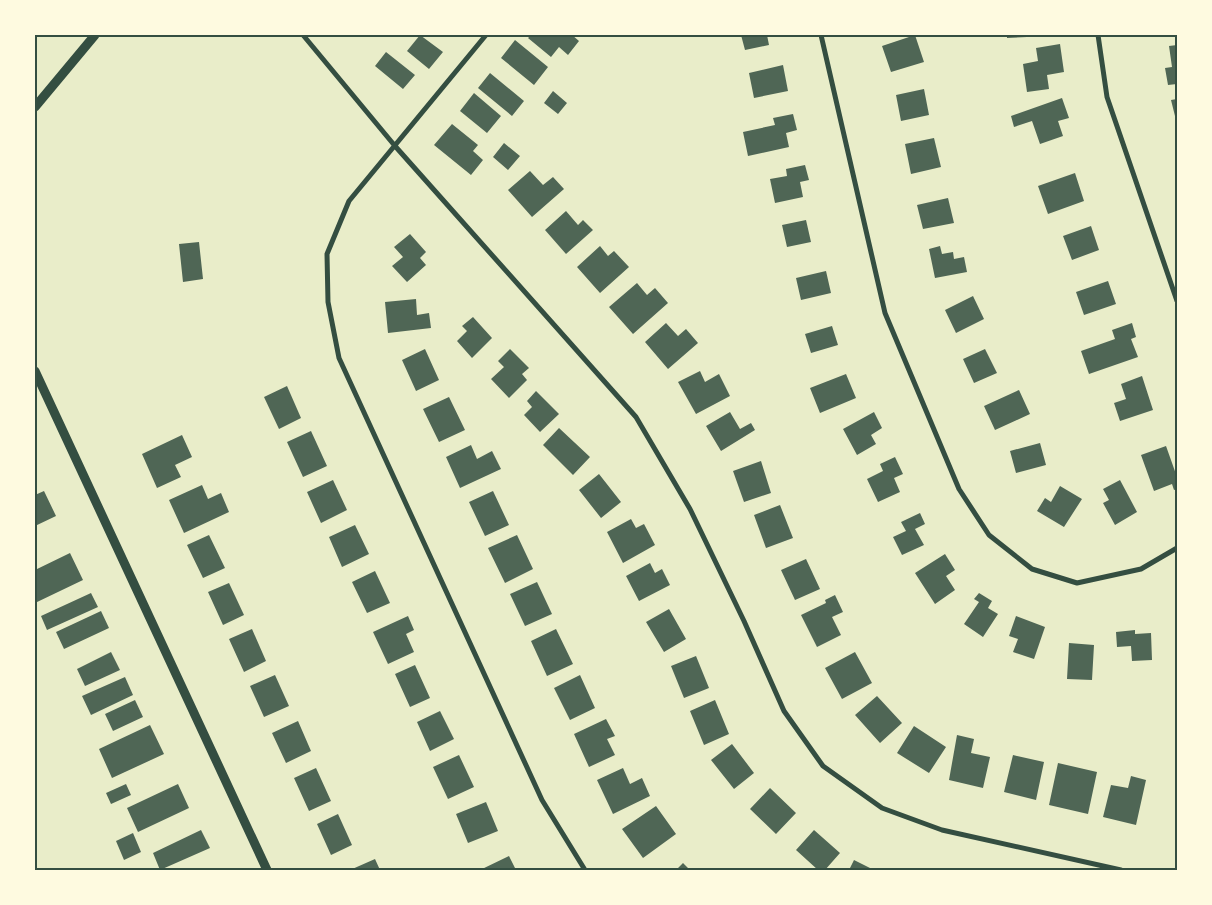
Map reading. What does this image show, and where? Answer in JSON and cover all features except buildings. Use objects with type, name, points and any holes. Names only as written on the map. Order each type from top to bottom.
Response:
[{"type":"street","points":[[35,107],[95,35]]},
{"type":"street","points":[[303,35],[395,146],[636,417],[690,509],[744,621],[784,712],[823,766],[882,808],[942,830],[1121,870]]},
{"type":"street","points":[[486,35],[349,200],[327,254],[328,302],[339,358],[542,800],[585,870]]},
{"type":"street","points":[[821,35],[885,313],[960,489],[989,535],[1032,569],[1078,583],[1141,569],[1177,548]]},
{"type":"street","points":[[1098,35],[1107,97],[1177,301]]},
{"type":"street","points":[[35,370],[267,870]]}]
